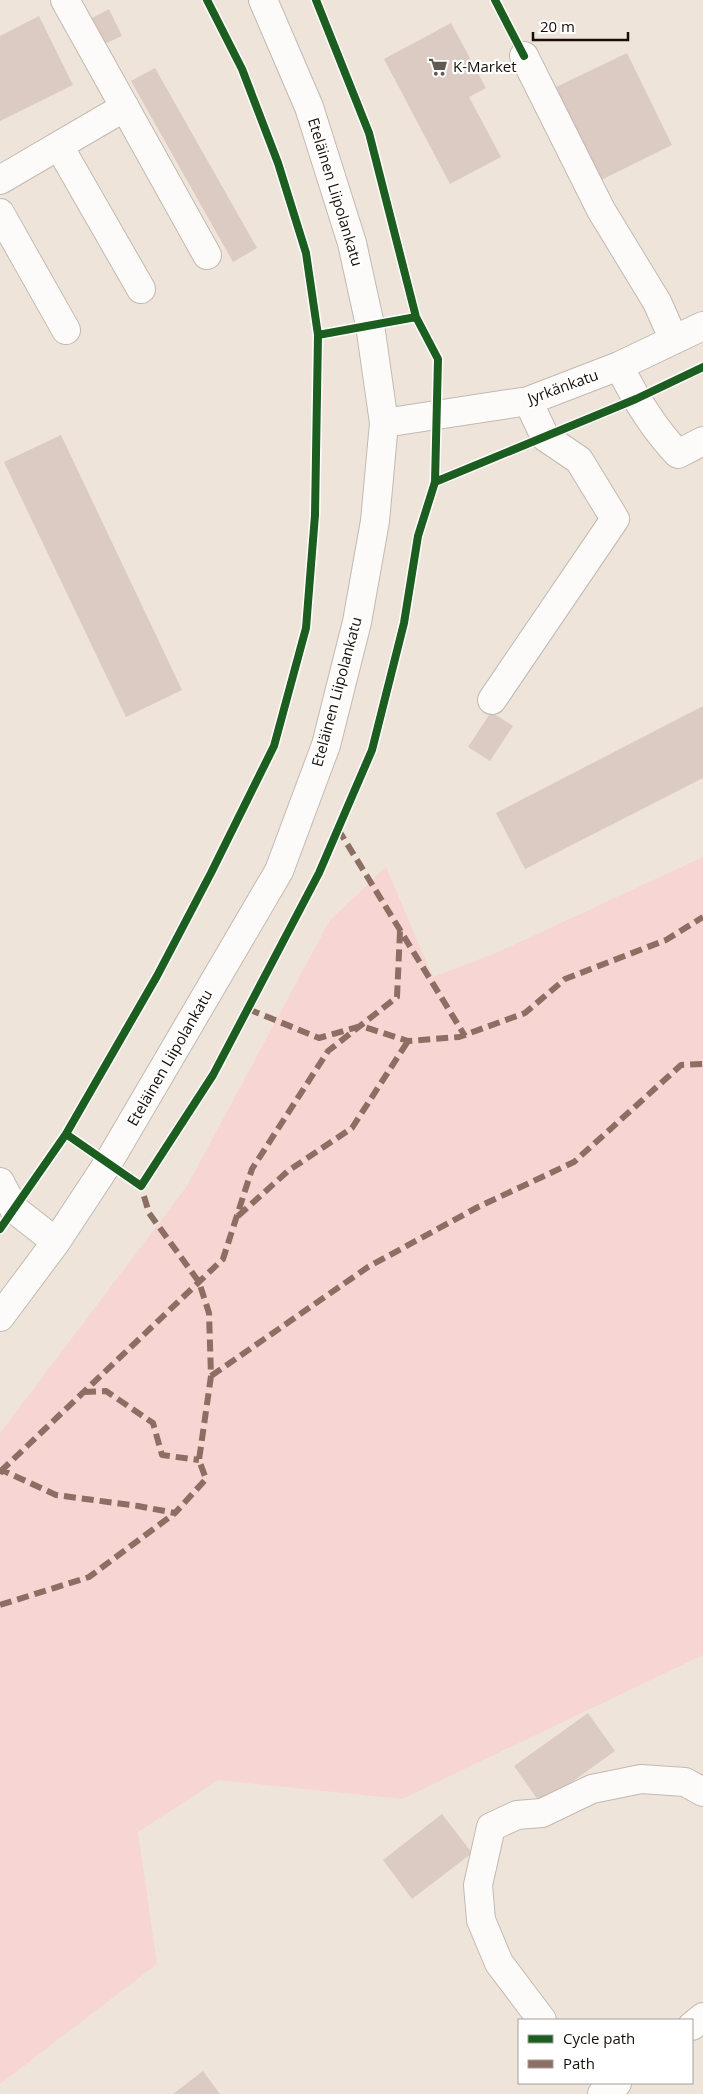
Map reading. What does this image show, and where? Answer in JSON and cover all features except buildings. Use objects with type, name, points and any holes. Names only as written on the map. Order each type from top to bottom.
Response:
[{"type":"street","points":[[65,0],[207,255]]},
{"type":"street","name":"Eteläinen Liipolankatu","points":[[0,1317],[56,1242],[108,1163],[279,871],[326,745],[357,622],[375,522],[384,422],[370,325],[352,243],[308,107],[263,0]]},
{"type":"street","points":[[524,56],[601,210],[657,302],[674,340]]},
{"type":"street","points":[[0,180],[125,107]]},
{"type":"street","points":[[59,146],[141,289]]},
{"type":"street","points":[[0,213],[66,330]]},
{"type":"street","name":"Jyrkänkatu","points":[[384,422],[528,401],[619,366],[703,326]]},
{"type":"street","points":[[619,366],[636,399],[666,442],[678,454],[703,441]]},
{"type":"street","points":[[492,700],[615,519],[579,460],[545,437],[528,401]]},
{"type":"street","points":[[0,1182],[14,1209],[56,1242]]},
{"type":"street","points":[[541,2019],[499,1962],[481,1920],[478,1885],[491,1827],[517,1815],[542,1813],[592,1789],[641,1779],[685,1782],[703,1792]]},
{"type":"street","points":[[693,2025],[703,2017]]},
{"type":"street","points":[[593,2084],[602,2094],[616,2084]]},
{"type":"shaded area","points":[[703,857],[703,1655],[402,1799],[218,1780],[138,1832],[157,1964],[0,2084],[0,1433],[187,1186],[330,920],[386,867],[433,977],[496,953]]},
{"type":"marked path","points":[[338,829],[465,1036]]},
{"type":"marked path","points":[[248,1009],[319,1038],[361,1026],[408,1041],[459,1037],[525,1013],[565,979],[666,940],[703,917]]},
{"type":"marked path","points":[[0,1469],[2,1470],[223,1259],[252,1169],[328,1051],[397,997],[400,931]]},
{"type":"marked path","points":[[238,1216],[288,1171],[352,1128],[408,1041]]},
{"type":"marked path","points":[[211,1376],[368,1267],[478,1207],[574,1162],[681,1065],[703,1064]]},
{"type":"marked path","points":[[0,1474],[2,1470],[56,1495],[175,1513],[206,1479],[199,1460],[211,1376],[209,1313],[199,1282],[149,1213],[141,1186]]},
{"type":"marked path","points":[[84,1392],[106,1391],[153,1423],[162,1455],[199,1460]]},
{"type":"marked path","points":[[0,1605],[89,1577],[175,1513]]},
{"type":"cycle path","points":[[0,1229],[66,1134],[157,976],[211,873],[274,746],[306,628],[315,515],[318,335],[306,253],[278,163],[242,69],[207,0]]},
{"type":"cycle path","points":[[66,1134],[141,1186],[213,1075],[319,873],[372,750],[404,623],[418,536],[435,482],[438,359],[416,317],[369,133],[316,0]]},
{"type":"cycle path","points":[[495,0],[524,56]]},
{"type":"cycle path","points":[[318,335],[416,317]]},
{"type":"cycle path","points":[[435,482],[636,399],[703,367]]},
{"type":"place","name":"K-Market","points":[[438,67]]}]
